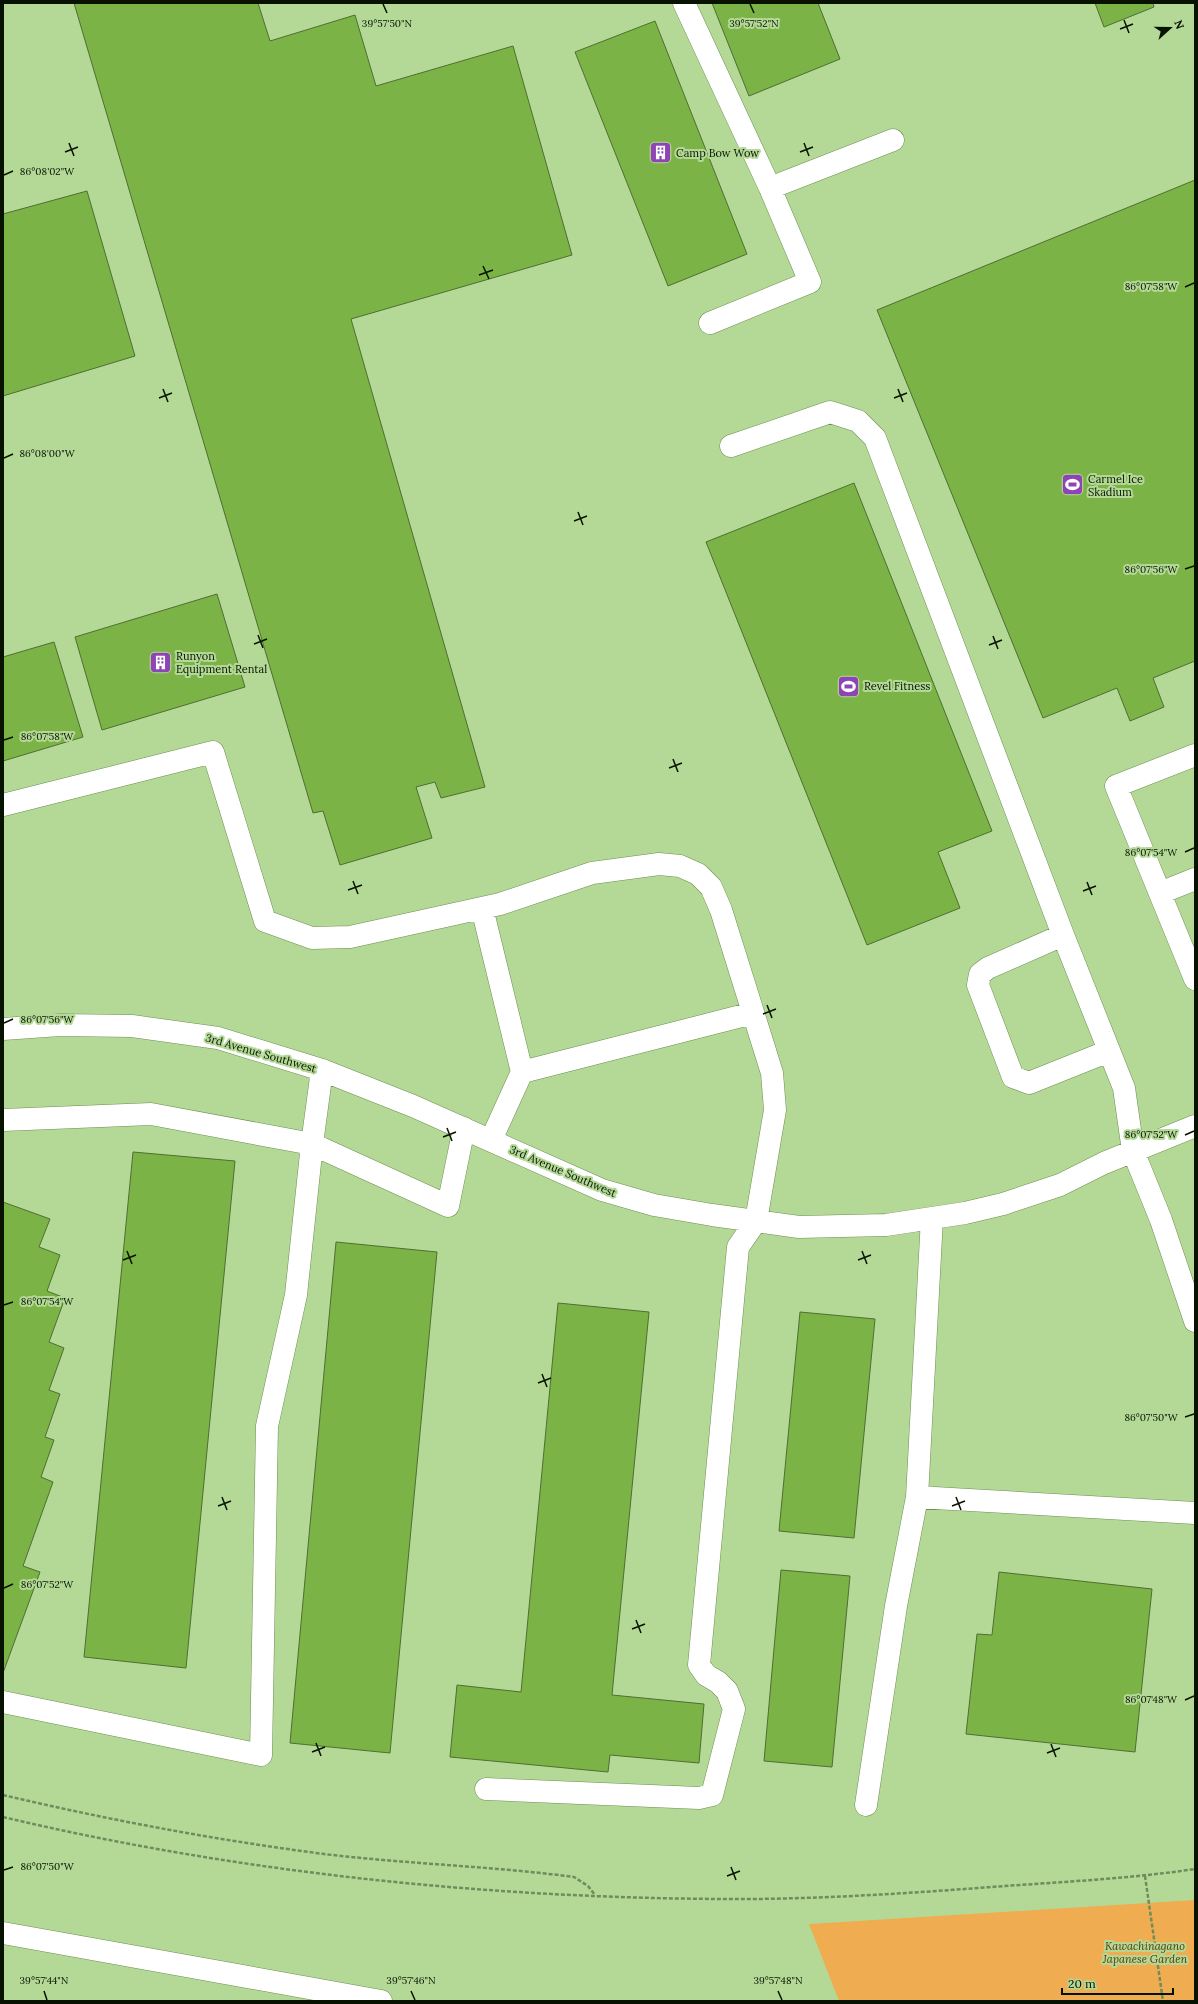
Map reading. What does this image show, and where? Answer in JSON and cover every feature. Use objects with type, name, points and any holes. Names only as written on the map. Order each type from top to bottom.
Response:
[{"type":"street","points":[[684,3],[770,188],[810,282],[710,323]]},
{"type":"street","points":[[770,188],[893,140]]},
{"type":"street","points":[[731,446],[830,412],[858,420],[875,438],[1063,935],[1124,1088],[1133,1151],[1160,1220],[1195,1321]]},
{"type":"street","points":[[3,805],[213,752],[265,921],[312,938],[350,937],[500,904],[592,874],[659,864],[680,866],[698,874],[711,887],[721,910],[772,1073],[775,1110],[756,1221],[738,1247],[698,1665],[706,1675],[718,1682],[727,1691],[734,1708],[712,1795],[699,1798],[486,1789]]},
{"type":"street","points":[[1195,755],[1116,786],[1195,979]]},
{"type":"street","points":[[1160,893],[1195,879]]},
{"type":"street","points":[[482,908],[522,1072],[491,1140]]},
{"type":"street","points":[[1063,935],[988,968],[980,974],[978,985],[982,999],[1013,1077],[1029,1083],[1109,1051]]},
{"type":"street","points":[[522,1072],[753,1013]]},
{"type":"street","name":"3rd Avenue Southwest","points":[[3,1029],[60,1025],[132,1026],[218,1038],[322,1070],[414,1106],[602,1190],[654,1205],[756,1221],[807,1226],[886,1225],[995,1206],[1060,1185],[1104,1163],[1195,1126]]},
{"type":"street","points":[[3,1702],[261,1755],[267,1426],[296,1295],[312,1144],[322,1070]]},
{"type":"street","points":[[3,1120],[152,1114],[312,1144],[448,1206],[464,1128]]},
{"type":"street","points":[[866,1805],[896,1606],[917,1498],[932,1218]]},
{"type":"street","points":[[917,1498],[1195,1513]]},
{"type":"street","points":[[3,1933],[381,2001]]},
{"type":"path","points":[[3,1796],[126,1822],[223,1840],[332,1855],[574,1877],[588,1886],[596,1896]]},
{"type":"path","points":[[3,1817],[156,1849],[328,1874],[596,1896],[757,1899],[886,1895],[1145,1876],[1195,1869]]},
{"type":"path","points":[[1145,1876],[1164,2001]]},
{"type":"green space","name":"Kawachinagano Japanese Garden","points":[[1195,1900],[1195,2001],[839,2001],[809,1924]]},
{"type":"building","points":[[74,3],[258,3],[270,41],[355,15],[376,86],[513,46],[572,255],[351,319],[485,787],[441,798],[435,782],[416,787],[432,838],[340,865],[323,811],[313,813]]},
{"type":"building","points":[[712,3],[818,3],[840,59],[749,96]]},
{"type":"building","points":[[1095,3],[1153,3],[1154,7],[1104,27]]},
{"type":"building","name":"Camp Bow Wow","points":[[655,21],[747,254],[668,286],[575,52]]},
{"type":"building","name":"Carmel Ice Skadium","points":[[1195,180],[1195,661],[1153,678],[1164,707],[1130,721],[1117,688],[1043,718],[877,310]]},
{"type":"building","points":[[87,191],[135,356],[3,396],[3,214]]},
{"type":"building","name":"Revel Fitness","points":[[854,483],[992,831],[938,852],[960,908],[867,945],[706,542]]},
{"type":"building","name":"Runyon Equipment Rental","points":[[217,594],[245,687],[102,730],[75,637]]},
{"type":"building","points":[[54,642],[83,737],[3,761],[3,657]]},
{"type":"building","points":[[133,1152],[235,1161],[186,1668],[84,1657]]},
{"type":"building","points":[[3,1202],[50,1219],[39,1247],[60,1255],[47,1291],[65,1298],[49,1342],[64,1348],[49,1390],[60,1394],[45,1437],[54,1440],[41,1477],[53,1482],[23,1566],[40,1572],[3,1673]]},
{"type":"building","points":[[336,1242],[437,1252],[390,1753],[290,1743]]},
{"type":"building","points":[[558,1303],[649,1312],[612,1695],[704,1704],[699,1763],[610,1755],[608,1772],[450,1757],[457,1685],[521,1692]]},
{"type":"building","points":[[800,1312],[875,1319],[854,1538],[779,1531]]},
{"type":"building","points":[[781,1570],[850,1576],[832,1767],[764,1761]]},
{"type":"building","points":[[999,1572],[1152,1589],[1135,1752],[966,1734],[977,1634],[992,1635]]},
{"type":"place","name":"Camp Bow Wow","points":[[661,153]]},
{"type":"place","name":"Carmel Ice Skadium","points":[[1072,485]]},
{"type":"place","name":"Runyon Equipment Rental","points":[[160,662]]},
{"type":"place","name":"Revel Fitness","points":[[849,686]]}]
